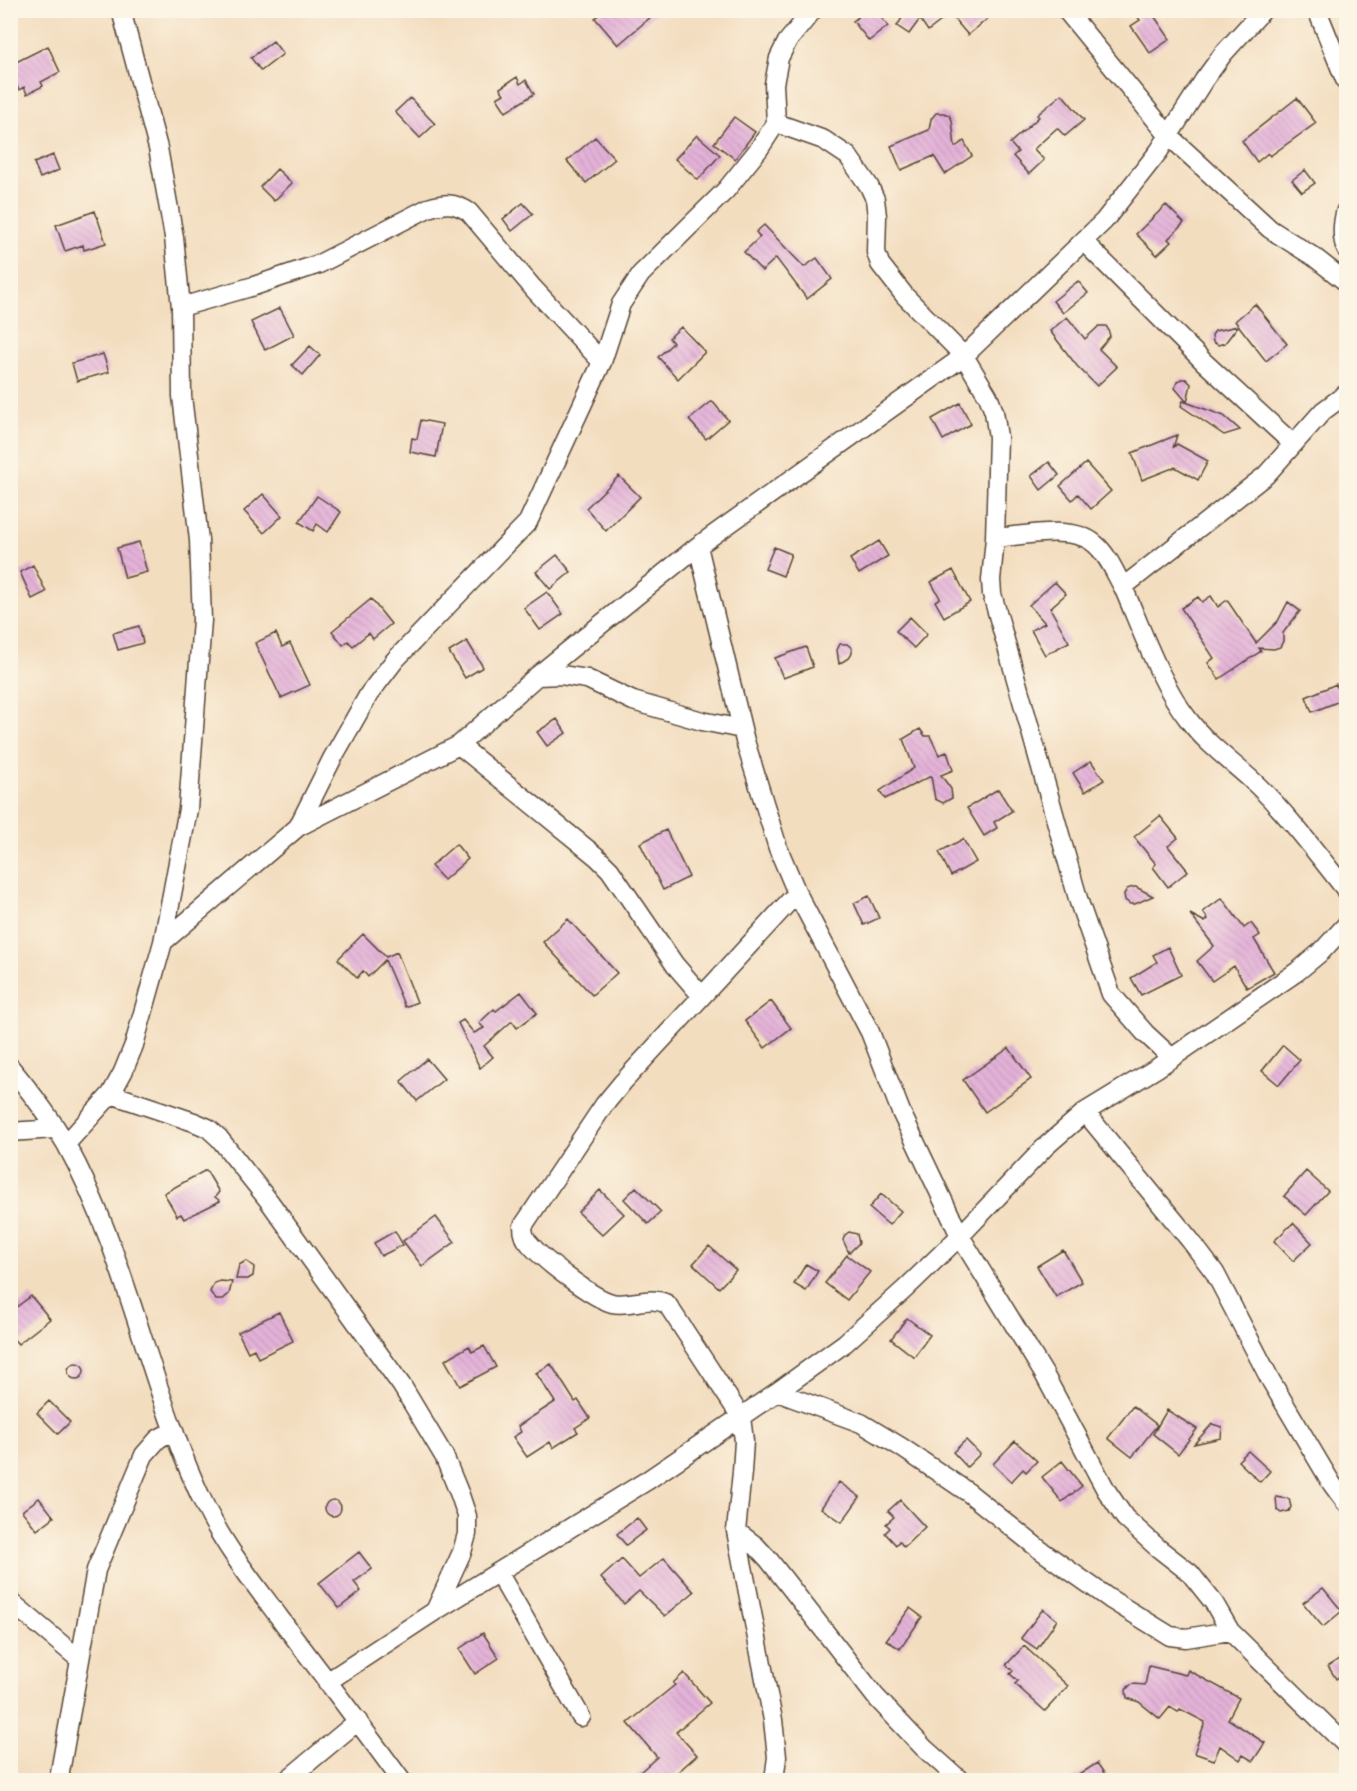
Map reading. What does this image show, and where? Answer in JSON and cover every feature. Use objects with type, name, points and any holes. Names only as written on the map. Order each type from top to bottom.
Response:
[{"type":"street","points":[[298,827],[332,759],[369,694],[395,660],[528,522],[602,362],[621,304],[641,274],[726,190],[759,149],[776,123],[774,84],[779,58],[787,42],[813,10]]},
{"type":"street","points":[[1066,10],[1169,136],[1270,229],[1314,257],[1347,282]]},
{"type":"street","points":[[164,942],[298,827],[459,745],[537,676],[698,546],[964,356],[1084,242],[1118,204],[1169,136],[1223,54],[1263,10]]},
{"type":"street","points":[[1317,10],[1347,82]]},
{"type":"street","points":[[10,1132],[61,1137],[111,1095],[134,1045],[164,942],[188,809],[202,620],[199,540],[182,396],[180,307],[174,237],[158,148],[126,13]]},
{"type":"street","points":[[776,123],[824,140],[848,156],[869,186],[875,199],[876,252],[880,264],[905,296],[964,356],[988,396],[998,437],[992,594],[1079,902],[1111,994],[1144,1034],[1172,1058]]},
{"type":"street","points":[[180,307],[254,286],[319,264],[428,208],[447,203],[459,205],[469,212],[533,288],[602,362]]},
{"type":"street","points":[[1347,210],[1343,221],[1342,238],[1347,249]]},
{"type":"street","points":[[1084,242],[1204,362],[1293,444]]},
{"type":"street","points":[[1123,587],[1266,475],[1323,411],[1347,394]]},
{"type":"street","points":[[995,538],[1068,533],[1082,536],[1095,544],[1105,556],[1123,587],[1165,681],[1187,718],[1201,735],[1257,785],[1291,821],[1347,890]]},
{"type":"street","points":[[698,546],[742,729],[778,848],[797,893],[870,1032],[901,1112],[960,1236],[1044,1374],[1118,1509],[1141,1533],[1190,1573],[1214,1603],[1230,1631],[1347,1745]]},
{"type":"street","points":[[537,676],[561,675],[588,679],[653,707],[702,721],[742,729]]},
{"type":"street","points":[[459,745],[610,870],[675,965],[701,995]]},
{"type":"street","points":[[774,1780],[777,1757],[774,1726],[736,1531],[744,1441],[741,1417],[667,1304],[652,1299],[628,1305],[596,1296],[529,1244],[523,1226],[604,1105],[701,995],[797,893]]},
{"type":"street","points":[[327,1682],[435,1611],[648,1480],[845,1343],[960,1236],[1046,1146],[1085,1112],[1172,1058],[1298,971],[1347,926]]},
{"type":"street","points":[[10,1067],[33,1094],[61,1137],[112,1247],[174,1431],[206,1508],[248,1575],[401,1780]]},
{"type":"street","points":[[111,1095],[194,1122],[219,1138],[276,1210],[408,1394],[444,1456],[466,1516],[467,1534],[462,1552],[435,1611]]},
{"type":"street","points":[[1085,1112],[1190,1239],[1215,1273],[1271,1381],[1332,1484],[1347,1503]]},
{"type":"street","points":[[777,1392],[861,1423],[901,1447],[969,1493],[1040,1549],[1110,1599],[1170,1636],[1186,1638],[1230,1631]]},
{"type":"street","points":[[60,1780],[96,1570],[144,1455],[158,1439],[174,1431]]},
{"type":"street","points":[[736,1531],[756,1546],[769,1560],[890,1713],[960,1780]]},
{"type":"street","points":[[498,1572],[581,1717]]},
{"type":"street","points":[[10,1601],[79,1659]]},
{"type":"street","points":[[287,1780],[358,1720]]},
{"type":"building","points":[[604,10],[659,10],[618,45],[595,18]]},
{"type":"building","points":[[867,10],[875,10],[888,26],[869,41],[853,21]]},
{"type":"building","points":[[907,10],[998,10],[968,35],[950,14],[928,31],[920,19],[909,34],[897,26]]},
{"type":"building","points":[[1133,10],[1150,10],[1170,39],[1150,53],[1131,26],[1140,20]]},
{"type":"building","points":[[273,41],[283,54],[261,71],[251,58]]},
{"type":"building","points":[[48,46],[60,72],[41,82],[43,86],[27,94],[24,87],[19,90],[15,82],[10,84],[10,65]]},
{"type":"building","points":[[517,77],[520,84],[526,80],[534,94],[506,112],[497,98],[504,94],[500,88]]},
{"type":"building","points":[[1062,94],[1084,120],[1065,136],[1057,128],[1034,149],[1044,160],[1029,174],[1013,156],[1018,152],[1010,143],[1039,117],[1037,115]]},
{"type":"building","points":[[410,98],[435,124],[420,138],[395,112]]},
{"type":"building","points":[[1297,98],[1316,123],[1270,156],[1268,153],[1257,162],[1242,141]]},
{"type":"building","points":[[936,113],[949,115],[952,120],[955,147],[964,141],[972,156],[945,174],[934,156],[901,170],[891,146],[929,130],[931,119]]},
{"type":"building","points":[[734,117],[755,132],[735,159],[714,143]]},
{"type":"building","points":[[697,135],[720,155],[698,180],[675,159]]},
{"type":"building","points":[[595,137],[615,159],[586,183],[567,161]]},
{"type":"building","points":[[53,155],[59,170],[40,178],[34,163]]},
{"type":"building","points":[[277,169],[292,183],[274,201],[260,187]]},
{"type":"building","points":[[1305,170],[1315,183],[1302,192],[1292,180]]},
{"type":"building","points":[[523,203],[533,214],[512,231],[503,219]]},
{"type":"building","points":[[1166,205],[1184,223],[1168,239],[1171,242],[1157,255],[1136,234]]},
{"type":"building","points":[[95,211],[106,243],[84,250],[83,245],[65,251],[56,225]]},
{"type":"building","points":[[764,225],[804,267],[817,258],[832,279],[807,299],[776,258],[762,271],[744,252],[760,237],[756,232]]},
{"type":"building","points":[[1078,281],[1088,293],[1063,313],[1053,301]]},
{"type":"building","points":[[1255,304],[1287,344],[1266,361],[1235,321]]},
{"type":"building","points":[[280,308],[294,335],[265,350],[251,322]]},
{"type":"building","points":[[1067,317],[1085,339],[1099,326],[1106,326],[1108,329],[1110,336],[1099,349],[1117,367],[1097,386],[1077,366],[1050,331]]},
{"type":"building","points":[[1238,326],[1225,343],[1218,345],[1213,342],[1212,335],[1215,331]]},
{"type":"building","points":[[681,327],[705,352],[678,379],[658,357],[673,343],[669,338]]},
{"type":"building","points":[[310,346],[320,355],[303,375],[292,365]]},
{"type":"building","points":[[103,354],[109,372],[77,381],[72,363]]},
{"type":"building","points":[[1181,379],[1186,379],[1191,384],[1187,402],[1175,388]]},
{"type":"building","points":[[712,401],[728,420],[706,439],[689,420]]},
{"type":"building","points":[[1183,401],[1224,416],[1240,430],[1224,435],[1181,406]]},
{"type":"building","points":[[960,403],[971,424],[943,440],[932,419]]},
{"type":"building","points":[[421,420],[442,424],[436,457],[410,452],[412,438],[417,439]]},
{"type":"building","points":[[1177,435],[1173,448],[1177,444],[1208,461],[1198,480],[1175,467],[1142,480],[1132,453]]},
{"type":"building","points":[[1049,462],[1059,475],[1041,490],[1031,476]]},
{"type":"building","points":[[1086,463],[1111,491],[1091,509],[1078,494],[1072,500],[1060,486]]},
{"type":"building","points":[[619,476],[640,497],[606,531],[586,508]]},
{"type":"building","points":[[263,494],[282,516],[264,533],[244,511]]},
{"type":"building","points":[[317,496],[341,512],[328,532],[317,524],[313,531],[299,522]]},
{"type":"building","points":[[879,541],[888,556],[859,574],[850,559]]},
{"type":"building","points":[[139,542],[147,572],[125,578],[117,548]]},
{"type":"building","points":[[774,547],[791,554],[783,576],[765,569]]},
{"type":"building","points":[[557,555],[571,572],[550,589],[536,572]]},
{"type":"building","points":[[33,565],[46,592],[32,599],[20,572]]},
{"type":"building","points":[[953,570],[970,602],[944,617],[935,601],[940,598],[931,582]]},
{"type":"building","points":[[1055,582],[1066,594],[1050,608],[1069,642],[1045,655],[1031,630],[1045,623],[1029,605]]},
{"type":"building","points":[[547,592],[563,614],[540,630],[524,608]]},
{"type":"building","points":[[1211,596],[1218,607],[1227,600],[1256,643],[1278,621],[1288,602],[1300,611],[1283,633],[1280,647],[1259,648],[1261,651],[1219,679],[1208,663],[1214,658],[1181,608],[1198,597],[1202,602]]},
{"type":"building","points":[[371,599],[391,624],[373,639],[369,633],[353,646],[348,641],[343,645],[332,631]]},
{"type":"building","points":[[910,617],[927,634],[914,648],[896,631]]},
{"type":"building","points":[[139,626],[143,643],[118,650],[113,633]]},
{"type":"building","points":[[276,633],[282,647],[290,643],[310,685],[281,698],[255,643]]},
{"type":"building","points":[[467,641],[483,667],[465,678],[449,652]]},
{"type":"building","points":[[840,644],[847,644],[852,648],[852,653],[839,664],[837,650]]},
{"type":"building","points":[[806,647],[813,667],[783,678],[775,658]]},
{"type":"building","points":[[1336,684],[1342,700],[1312,712],[1306,697]]},
{"type":"building","points":[[557,719],[566,733],[547,746],[537,732]]},
{"type":"building","points":[[920,729],[925,736],[930,736],[939,755],[947,752],[953,770],[941,775],[951,789],[952,798],[943,803],[935,799],[931,776],[885,799],[880,791],[914,768],[903,739]]},
{"type":"building","points":[[1091,761],[1104,780],[1085,792],[1073,773]]},
{"type":"building","points":[[998,789],[1012,811],[994,822],[997,828],[984,836],[967,808]]},
{"type":"building","points":[[1160,816],[1178,838],[1168,846],[1188,871],[1168,887],[1153,867],[1156,864],[1134,837]]},
{"type":"building","points":[[666,830],[689,877],[663,890],[640,843]]},
{"type":"building","points":[[963,839],[976,862],[951,876],[939,852]]},
{"type":"building","points":[[456,844],[468,859],[444,880],[431,866]]},
{"type":"building","points":[[1133,887],[1153,896],[1130,904],[1125,900],[1124,894],[1127,889]]},
{"type":"building","points":[[869,896],[879,918],[864,925],[854,903]]},
{"type":"building","points":[[1222,898],[1244,928],[1251,923],[1260,935],[1254,939],[1274,972],[1247,988],[1234,966],[1212,981],[1197,961],[1214,946],[1190,914],[1205,922],[1208,919],[1203,912]]},
{"type":"building","points":[[568,919],[617,973],[592,995],[543,942]]},
{"type":"building","points":[[363,934],[386,957],[397,952],[417,1002],[405,1007],[385,960],[368,977],[363,971],[357,978],[338,959]]},
{"type":"building","points":[[1168,947],[1181,975],[1141,995],[1131,978],[1157,962],[1153,955]]},
{"type":"building","points":[[521,992],[537,1013],[517,1028],[512,1021],[484,1046],[493,1057],[480,1068],[458,1023],[463,1020],[474,1033],[484,1028],[479,1023],[494,1009],[496,1011]]},
{"type":"building","points":[[771,1001],[791,1028],[765,1048],[745,1021]]},
{"type":"building","points":[[1283,1045],[1300,1060],[1279,1085],[1262,1071]]},
{"type":"building","points":[[1009,1048],[1031,1079],[985,1112],[963,1080]]},
{"type":"building","points":[[427,1059],[444,1079],[417,1101],[401,1081]]},
{"type":"building","points":[[206,1170],[219,1192],[215,1197],[220,1201],[184,1219],[181,1214],[177,1216],[164,1193]]},
{"type":"building","points":[[1306,1171],[1328,1191],[1306,1215],[1284,1196]]},
{"type":"building","points":[[636,1187],[661,1212],[648,1224],[624,1199]]},
{"type":"building","points":[[600,1190],[624,1214],[602,1235],[578,1212]]},
{"type":"building","points":[[881,1194],[901,1211],[889,1225],[869,1208]]},
{"type":"building","points":[[436,1217],[455,1242],[422,1266],[403,1241]]},
{"type":"building","points":[[1293,1223],[1312,1243],[1293,1261],[1274,1241]]},
{"type":"building","points":[[395,1231],[403,1245],[381,1256],[374,1243]]},
{"type":"building","points":[[849,1232],[857,1234],[859,1243],[849,1253],[843,1240]]},
{"type":"building","points":[[709,1246],[736,1270],[719,1288],[693,1264]]},
{"type":"building","points":[[1063,1250],[1082,1282],[1056,1297],[1037,1266]]},
{"type":"building","points":[[847,1255],[870,1272],[847,1300],[825,1283]]},
{"type":"building","points":[[246,1261],[254,1267],[253,1276],[248,1279],[236,1279],[239,1265]]},
{"type":"building","points":[[806,1264],[818,1271],[806,1291],[794,1284]]},
{"type":"building","points":[[232,1282],[229,1294],[222,1300],[216,1300],[210,1292],[214,1283]]},
{"type":"building","points":[[31,1296],[50,1319],[18,1344],[10,1335],[10,1312]]},
{"type":"building","points":[[279,1312],[293,1341],[258,1358],[254,1349],[248,1352],[238,1332]]},
{"type":"building","points":[[907,1318],[930,1335],[914,1357],[891,1339]]},
{"type":"building","points":[[469,1346],[472,1352],[484,1346],[496,1367],[460,1386],[445,1360]]},
{"type":"building","points":[[76,1363],[84,1371],[76,1379],[68,1371]]},
{"type":"building","points":[[551,1364],[575,1402],[578,1400],[590,1418],[575,1428],[578,1432],[553,1448],[550,1442],[527,1457],[513,1437],[521,1432],[518,1426],[555,1402],[536,1373]]},
{"type":"building","points":[[49,1401],[70,1422],[58,1434],[37,1413]]},
{"type":"building","points":[[1133,1406],[1157,1425],[1132,1457],[1108,1438]]},
{"type":"building","points":[[1167,1410],[1197,1429],[1178,1454],[1153,1434]]},
{"type":"building","points":[[1212,1424],[1222,1427],[1221,1438],[1194,1444]]},
{"type":"building","points":[[966,1440],[980,1454],[967,1467],[953,1452]]},
{"type":"building","points":[[1015,1441],[1037,1461],[1026,1472],[1023,1469],[1011,1482],[993,1464]]},
{"type":"building","points":[[1248,1451],[1270,1471],[1260,1482],[1238,1461]]},
{"type":"building","points":[[1062,1461],[1082,1486],[1062,1502],[1042,1477]]},
{"type":"building","points":[[839,1482],[860,1497],[842,1522],[821,1508]]},
{"type":"building","points":[[1276,1497],[1289,1499],[1291,1507],[1289,1511],[1281,1513],[1277,1510]]},
{"type":"building","points":[[39,1498],[54,1517],[37,1530],[22,1511]]},
{"type":"building","points":[[333,1500],[339,1502],[341,1508],[339,1514],[333,1516],[327,1514],[325,1508],[327,1502]]},
{"type":"building","points":[[900,1500],[925,1527],[904,1547],[899,1541],[896,1545],[885,1533],[890,1528],[886,1524],[894,1517],[888,1511]]},
{"type":"building","points":[[637,1518],[646,1530],[626,1545],[617,1534]]},
{"type":"building","points":[[359,1552],[372,1569],[354,1582],[361,1591],[339,1608],[319,1583]]},
{"type":"building","points":[[664,1558],[694,1592],[665,1616],[639,1591],[624,1604],[601,1578],[622,1559],[639,1578]]},
{"type":"building","points":[[1323,1588],[1342,1611],[1323,1627],[1303,1603]]},
{"type":"building","points":[[910,1608],[922,1617],[900,1649],[886,1640]]},
{"type":"building","points":[[1043,1609],[1057,1620],[1037,1649],[1021,1638]]},
{"type":"building","points":[[483,1633],[499,1658],[475,1674],[459,1649]]},
{"type":"building","points":[[1024,1646],[1068,1686],[1045,1711],[1015,1684],[1018,1681],[1010,1674],[1013,1671],[1006,1665]]},
{"type":"building","points":[[1347,1654],[1347,1671],[1336,1679],[1328,1666]]},
{"type":"building","points":[[1149,1666],[1186,1675],[1188,1670],[1239,1698],[1228,1719],[1265,1743],[1253,1761],[1243,1755],[1240,1760],[1220,1746],[1214,1760],[1194,1753],[1205,1722],[1180,1709],[1178,1712],[1170,1707],[1160,1719],[1139,1702],[1127,1698],[1126,1690],[1129,1686],[1145,1685]]},
{"type":"building","points":[[684,1673],[710,1703],[676,1732],[697,1755],[669,1780],[631,1780],[657,1757],[628,1723],[675,1685],[673,1683]]},
{"type":"building","points":[[1097,1763],[1109,1780],[1071,1780]]}]
